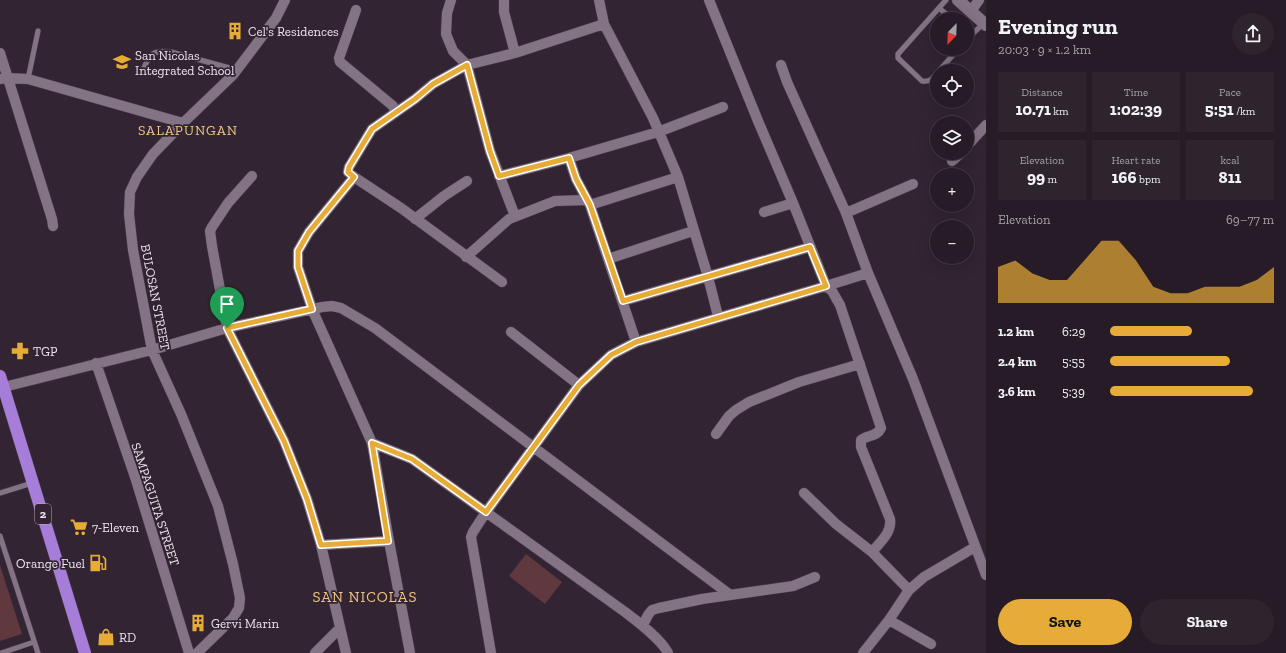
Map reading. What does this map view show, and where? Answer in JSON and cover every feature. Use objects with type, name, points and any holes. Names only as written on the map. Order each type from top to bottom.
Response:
[{"type":"highway","name":"2","points":[[2,382],[85,653]]},
{"type":"street","name":"BULOSAN STREET","points":[[197,653],[233,618],[239,608],[240,598],[218,506],[181,414],[152,350],[132,244],[129,214],[130,192],[137,177],[153,154],[237,70],[276,18],[285,0]]},
{"type":"street","points":[[451,0],[447,13],[446,34],[453,51],[467,65],[490,151],[515,216]]},
{"type":"street","points":[[504,0],[504,12],[515,53]]},
{"type":"street","points":[[599,0],[604,24],[653,118],[678,177],[693,231],[708,276],[718,316]]},
{"type":"street","points":[[709,0],[826,286],[832,291],[840,305],[881,428],[877,434],[861,440],[861,447],[890,519],[891,527],[889,532],[872,552]]},
{"type":"street","points":[[958,0],[985,24]]},
{"type":"street","points":[[970,10],[979,0]]},
{"type":"street","points":[[356,10],[339,58],[340,62],[393,106],[395,112]]},
{"type":"street","points":[[502,282],[415,220],[401,208],[354,177],[348,172],[349,167],[372,129],[433,84],[467,65],[515,53],[604,24]]},
{"type":"street","points":[[0,53],[4,79],[52,219],[53,226]]},
{"type":"street","points":[[781,65],[786,82],[846,212],[868,273],[913,379],[986,575]]},
{"type":"street","points":[[4,79],[28,79],[183,123]]},
{"type":"street","points":[[499,176],[569,158],[658,132],[723,107]]},
{"type":"street","points":[[974,138],[986,124]]},
{"type":"street","points":[[569,158],[588,202],[636,342]]},
{"type":"street","points":[[252,176],[228,203],[210,231],[227,328],[284,441],[307,499],[321,545],[346,653]]},
{"type":"street","points":[[354,177],[309,232],[298,251],[298,267],[312,309],[372,443],[388,541],[410,653]]},
{"type":"street","points":[[466,257],[509,219],[515,216],[555,201],[588,202],[678,177]]},
{"type":"street","points":[[415,220],[444,196],[467,182]]},
{"type":"street","points":[[846,212],[913,184]]},
{"type":"street","points":[[764,212],[793,203]]},
{"type":"street","points":[[608,259],[693,231]]},
{"type":"street","points":[[623,301],[810,247]]},
{"type":"street","points":[[491,653],[471,538],[473,532],[486,512],[579,385],[611,355],[636,342],[718,316],[868,273]]},
{"type":"street","points":[[2,382],[152,350],[227,328],[312,309],[332,306],[341,308],[375,328],[730,594]]},
{"type":"street","points":[[511,332],[579,385]]},
{"type":"street","name":"SAMPAGUITA STREET","points":[[96,363],[136,480],[189,653]]},
{"type":"street","points":[[716,434],[729,416],[749,402],[799,382],[860,364]]},
{"type":"street","points":[[372,443],[412,459],[643,625],[666,648],[668,653]]},
{"type":"street","points":[[804,493],[836,524],[872,552],[909,590]]},
{"type":"street","points":[[321,545],[388,541]]},
{"type":"street","points":[[863,653],[889,620],[909,590],[924,577],[975,547]]},
{"type":"street","points":[[643,625],[652,610],[659,608],[730,594],[793,586],[815,577]]},
{"type":"street","points":[[889,620],[931,644]]},
{"type":"street","points":[[315,653],[340,628]]},
{"type":"lane","points":[[930,80],[927,82],[922,81],[898,58],[898,54],[946,0]]},
{"type":"lane","points":[[939,8],[944,12]]},
{"type":"lane","points":[[974,32],[985,24]]},
{"type":"lane","points":[[28,79],[38,31]]},
{"type":"lane","points":[[142,70],[151,54],[163,51],[172,52],[237,70]]},
{"type":"lane","points":[[945,64],[952,56]]},
{"type":"lane","points":[[0,493],[33,483]]},
{"type":"lane","points":[[0,536],[38,653]]},
{"type":"lane","points":[[1,653],[34,642]]},
{"type":"shaded area","points":[[526,554],[562,582],[545,604],[509,576]]},
{"type":"shaded area","points":[[0,565],[22,634],[0,641]]},
{"type":"place","name":"Cel's Residences","points":[[235,31]]},
{"type":"place","name":"San Nicolas Integrated School","points":[[122,62]]},
{"type":"place","name":"TGP","points":[[20,351]]},
{"type":"place","name":"7-Eleven","points":[[79,527]]},
{"type":"place","name":"Orange Fuel","points":[[98,563]]},
{"type":"place","name":"Gervi Marin","points":[[198,623]]},
{"type":"place","name":"RD","points":[[106,637]]},
{"type":"district","name":"SALAPUNGAN","points":[[188,130]]},
{"type":"district","name":"SAN NICOLAS","points":[[365,597]]},
{"type":"route","points":[[467,65],[490,151],[499,176],[569,158],[576,179],[590,205],[623,301],[810,247],[826,286],[718,316],[636,342],[611,355],[579,385],[486,512],[412,459],[372,443],[388,541],[321,545],[307,499],[284,441],[227,328],[312,309],[298,267],[298,251],[309,232],[354,177],[348,172],[349,167],[372,129],[415,99],[433,84],[467,65]]}]
